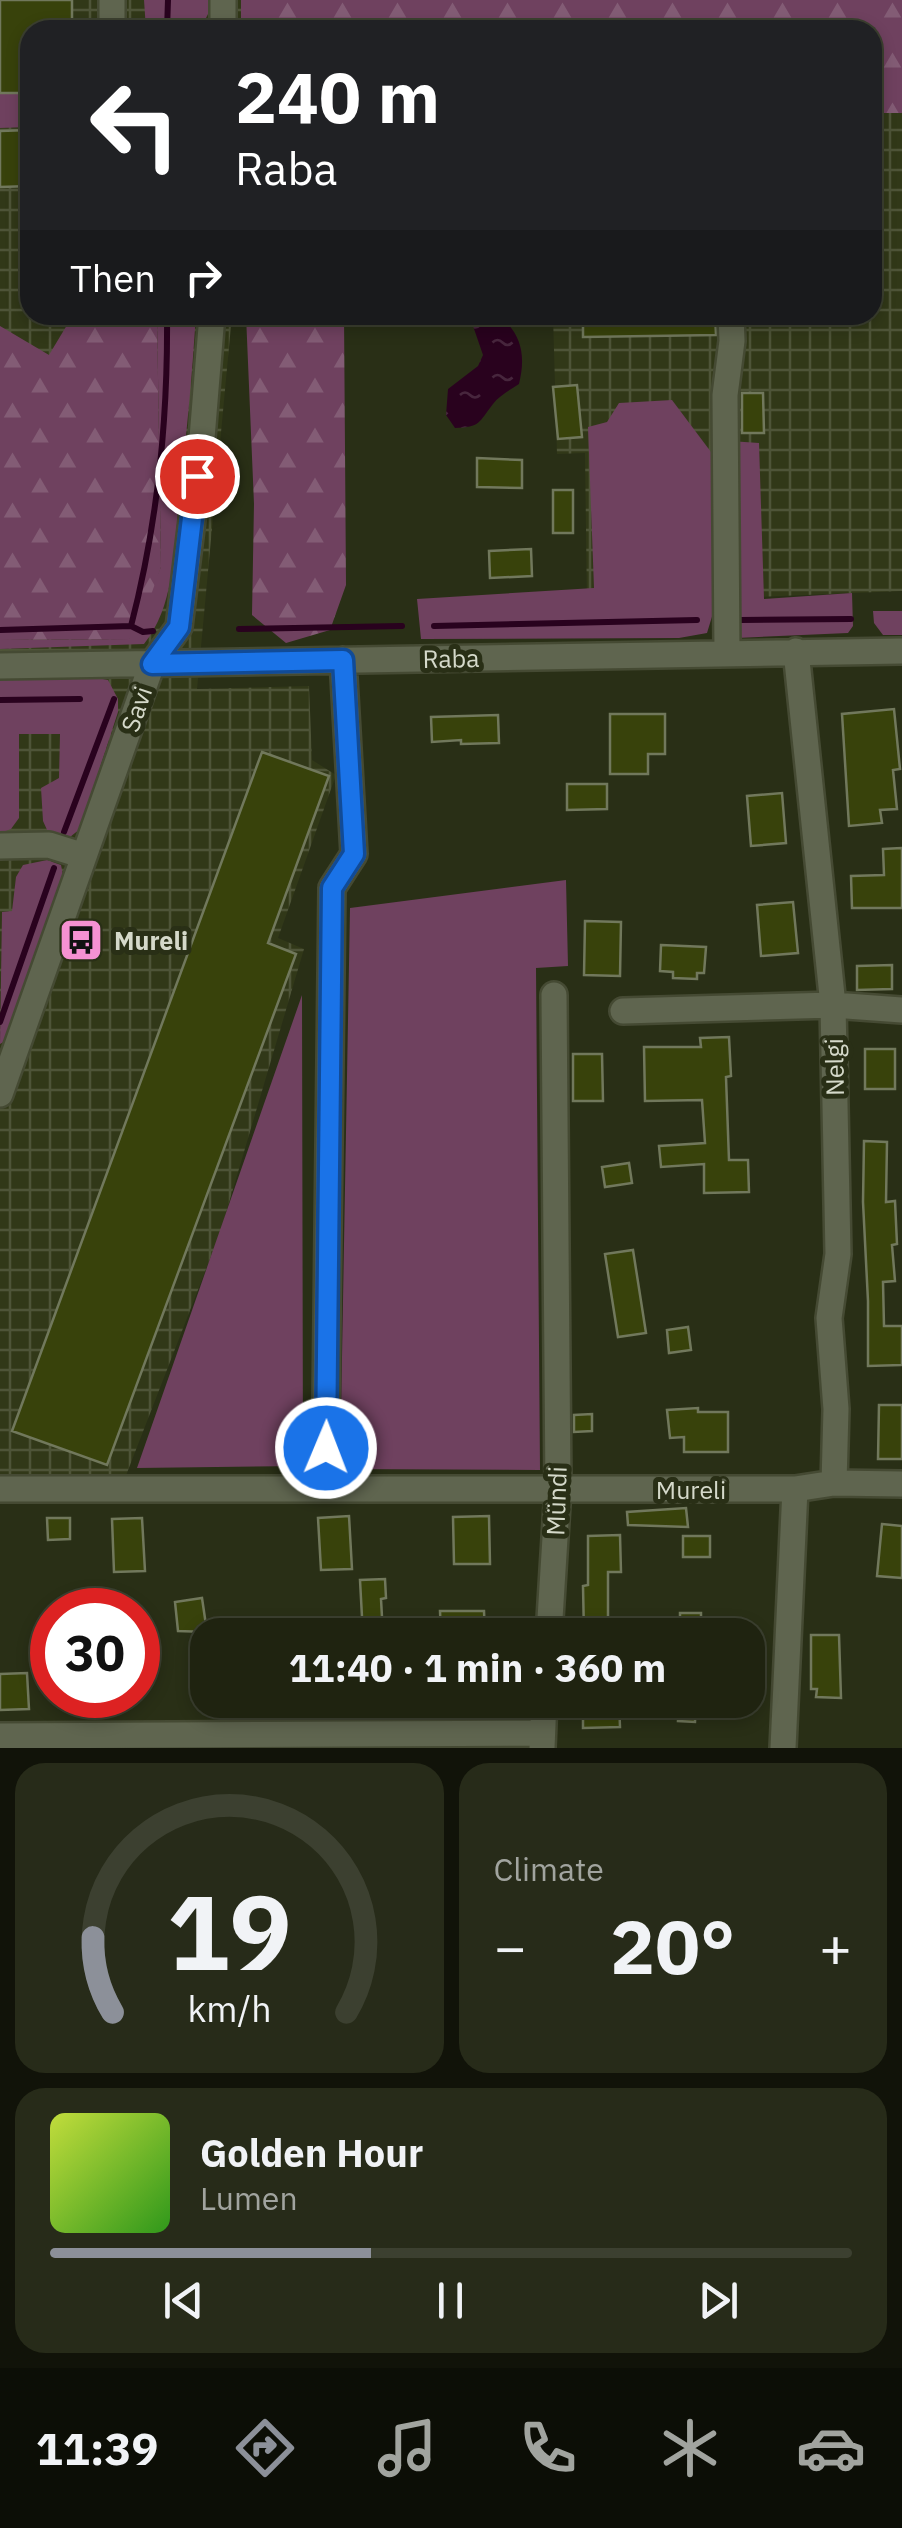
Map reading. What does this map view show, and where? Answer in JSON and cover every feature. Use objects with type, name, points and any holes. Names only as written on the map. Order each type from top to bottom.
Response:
[{"type":"street","name":"Savi","points":[[0,1094],[6,1061],[152,664],[179,627],[211,325]]},
{"type":"street","points":[[727,652],[725,395],[731,325]]},
{"type":"street","name":"Nelgi","points":[[796,651],[833,1006],[838,1254],[830,1318],[836,1408],[834,1484]]},
{"type":"street","name":"Raba","points":[[0,666],[902,651]]},
{"type":"street","points":[[325,1488],[332,888],[354,854],[343,660]]},
{"type":"street","points":[[0,846],[50,845],[84,856]]},
{"type":"street","name":"Mündi","points":[[549,1618],[558,1490],[559,1368],[554,994]]},
{"type":"street","points":[[623,1011],[833,1006],[902,1010]]},
{"type":"street","name":"Mureli","points":[[0,1489],[795,1489],[834,1484],[902,1484]]},
{"type":"street","points":[[783,1748],[795,1489]]},
{"type":"street","points":[[0,1736],[542,1740]]},
{"type":"shaded area","points":[[0,0],[241,0],[241,20],[20,20],[20,325],[231,325],[197,689],[309,686],[312,760],[336,775],[278,938],[304,949],[220,1233],[125,1478],[0,1481]]},
{"type":"shaded area","points":[[882,113],[902,113],[902,591],[587,604],[585,453],[557,454],[553,325],[882,325]]},
{"type":"green space","points":[[144,0],[209,0],[205,20],[145,20]]},
{"type":"green space","points":[[241,0],[902,0],[902,113],[882,113],[882,20],[241,20]]},
{"type":"green space","points":[[0,93],[20,94],[20,127],[0,128]]},
{"type":"green space","points":[[67,325],[157,325],[161,567],[138,631],[129,639],[0,640],[0,326],[49,355]]},
{"type":"green space","points":[[157,325],[195,325],[174,557],[162,612],[154,629],[144,644],[0,649],[0,640],[129,639],[161,567]]},
{"type":"green space","points":[[246,325],[344,325],[346,585],[330,630],[286,643],[252,615],[254,504]]},
{"type":"green space","points":[[672,400],[714,456],[714,610],[707,633],[679,638],[421,639],[417,599],[594,588],[588,427],[607,422],[619,403]]},
{"type":"green space","points":[[730,441],[759,443],[764,599],[852,593],[853,626],[848,633],[737,638]]},
{"type":"green space","points":[[873,611],[902,611],[902,635],[883,635],[874,623]]},
{"type":"green space","points":[[81,675],[108,680],[118,699],[118,712],[80,829],[70,837],[48,832],[43,821],[41,788],[59,778],[60,734],[19,734],[19,818],[11,829],[0,833],[0,677]]},
{"type":"green space","points":[[47,860],[61,865],[63,875],[7,1040],[0,1044],[2,912],[12,911],[16,877],[23,865]]},
{"type":"green space","points":[[566,880],[568,966],[536,968],[540,1470],[340,1469],[350,908]]},
{"type":"green space","points":[[302,995],[303,1466],[137,1468]]},
{"type":"water","points":[[509,325],[512,329],[520,346],[519,384],[498,398],[478,423],[455,428],[446,415],[448,389],[478,366],[483,355],[473,326]]},
{"type":"building","points":[[0,0],[72,0],[72,20],[20,20],[20,93],[0,93]]},
{"type":"building","points":[[20,130],[20,186],[0,187],[0,131]]},
{"type":"building","points":[[583,325],[716,325],[716,335],[583,337]]},
{"type":"building","points":[[577,385],[582,437],[558,439],[553,387]]},
{"type":"building","points":[[742,393],[763,393],[764,433],[742,433]]},
{"type":"building","points":[[477,458],[522,460],[522,488],[477,487]]},
{"type":"building","points":[[553,490],[573,490],[573,533],[553,533]]},
{"type":"building","points":[[531,549],[532,576],[490,578],[489,551]]},
{"type":"building","points":[[894,709],[900,769],[893,770],[897,809],[880,810],[882,823],[849,826],[842,714]]},
{"type":"building","points":[[610,714],[665,714],[665,754],[648,754],[648,774],[610,774]]},
{"type":"building","points":[[498,715],[499,743],[432,742],[431,717]]},
{"type":"building","points":[[262,752],[329,776],[268,943],[296,954],[107,1465],[12,1431]]},
{"type":"building","points":[[567,784],[607,784],[607,809],[567,810]]},
{"type":"building","points":[[782,793],[786,843],[751,846],[747,796]]},
{"type":"building","points":[[902,848],[902,908],[852,908],[851,876],[884,875],[883,849]]},
{"type":"building","points":[[793,902],[798,953],[761,956],[757,905]]},
{"type":"building","points":[[585,921],[621,922],[620,976],[584,975]]},
{"type":"building","points":[[661,945],[706,947],[704,973],[697,973],[697,979],[673,978],[673,972],[660,971]]},
{"type":"building","points":[[892,965],[892,989],[857,990],[857,966]]},
{"type":"building","points":[[729,1037],[729,1160],[748,1160],[749,1192],[704,1193],[704,1164],[661,1167],[659,1146],[705,1143],[702,1100],[645,1101],[644,1047],[701,1047],[700,1038]]},
{"type":"building","points":[[865,1049],[895,1049],[895,1089],[865,1089]]},
{"type":"building","points":[[573,1054],[602,1054],[603,1101],[573,1101]]},
{"type":"building","points":[[864,1141],[887,1142],[886,1202],[895,1201],[897,1244],[892,1245],[895,1281],[883,1282],[884,1326],[902,1326],[902,1365],[868,1366]]},
{"type":"building","points":[[629,1163],[632,1183],[605,1187],[602,1167]]},
{"type":"building","points":[[633,1250],[646,1333],[618,1337],[605,1254]]},
{"type":"building","points":[[688,1327],[691,1350],[669,1353],[667,1330]]},
{"type":"building","points":[[879,1405],[902,1405],[902,1459],[878,1459]]},
{"type":"building","points":[[698,1408],[698,1412],[728,1412],[728,1452],[684,1452],[684,1437],[670,1438],[667,1410]]},
{"type":"building","points":[[592,1414],[592,1431],[574,1432],[574,1415]]},
{"type":"building","points":[[686,1508],[688,1527],[628,1525],[627,1512]]},
{"type":"building","points":[[349,1516],[352,1569],[321,1570],[318,1518]]},
{"type":"building","points":[[489,1516],[490,1564],[454,1564],[453,1517]]},
{"type":"building","points":[[47,1518],[70,1518],[70,1539],[48,1540]]},
{"type":"building","points":[[142,1518],[145,1571],[114,1572],[112,1519]]},
{"type":"building","points":[[882,1524],[902,1526],[902,1578],[877,1576]]},
{"type":"building","points":[[620,1535],[621,1572],[608,1572],[608,1618],[584,1618],[588,1536]]},
{"type":"building","points":[[683,1536],[710,1536],[710,1557],[683,1557]]},
{"type":"building","points":[[385,1579],[382,1618],[348,1618],[362,1617],[360,1580]]},
{"type":"building","points":[[202,1598],[205,1618],[190,1618],[190,1631],[178,1631],[175,1602]]},
{"type":"building","points":[[440,1611],[484,1611],[484,1618],[440,1618]]},
{"type":"building","points":[[680,1613],[701,1613],[701,1618],[680,1618]]},
{"type":"building","points":[[811,1635],[839,1635],[841,1698],[816,1697],[817,1689],[811,1689]]},
{"type":"building","points":[[27,1673],[29,1709],[0,1710],[0,1674]]},
{"type":"building","points":[[583,1718],[620,1718],[620,1727],[583,1728]]},
{"type":"waterway","points":[[167,20],[168,0]]},
{"type":"waterway","points":[[131,626],[148,550],[159,472],[167,325]]},
{"type":"waterway","points":[[741,620],[851,619]]},
{"type":"waterway","points":[[434,626],[697,620]]},
{"type":"waterway","points":[[0,630],[131,626],[143,632],[153,631]]},
{"type":"waterway","points":[[239,629],[402,626]]},
{"type":"waterway","points":[[0,700],[80,699]]},
{"type":"waterway","points":[[64,832],[114,699]]},
{"type":"waterway","points":[[0,1022],[54,868]]},
{"type":"place","name":"Mureli","points":[[81,940]]},
{"type":"route","points":[[197,476],[179,627],[152,664],[343,660],[354,854],[332,888],[326,1448]]}]
